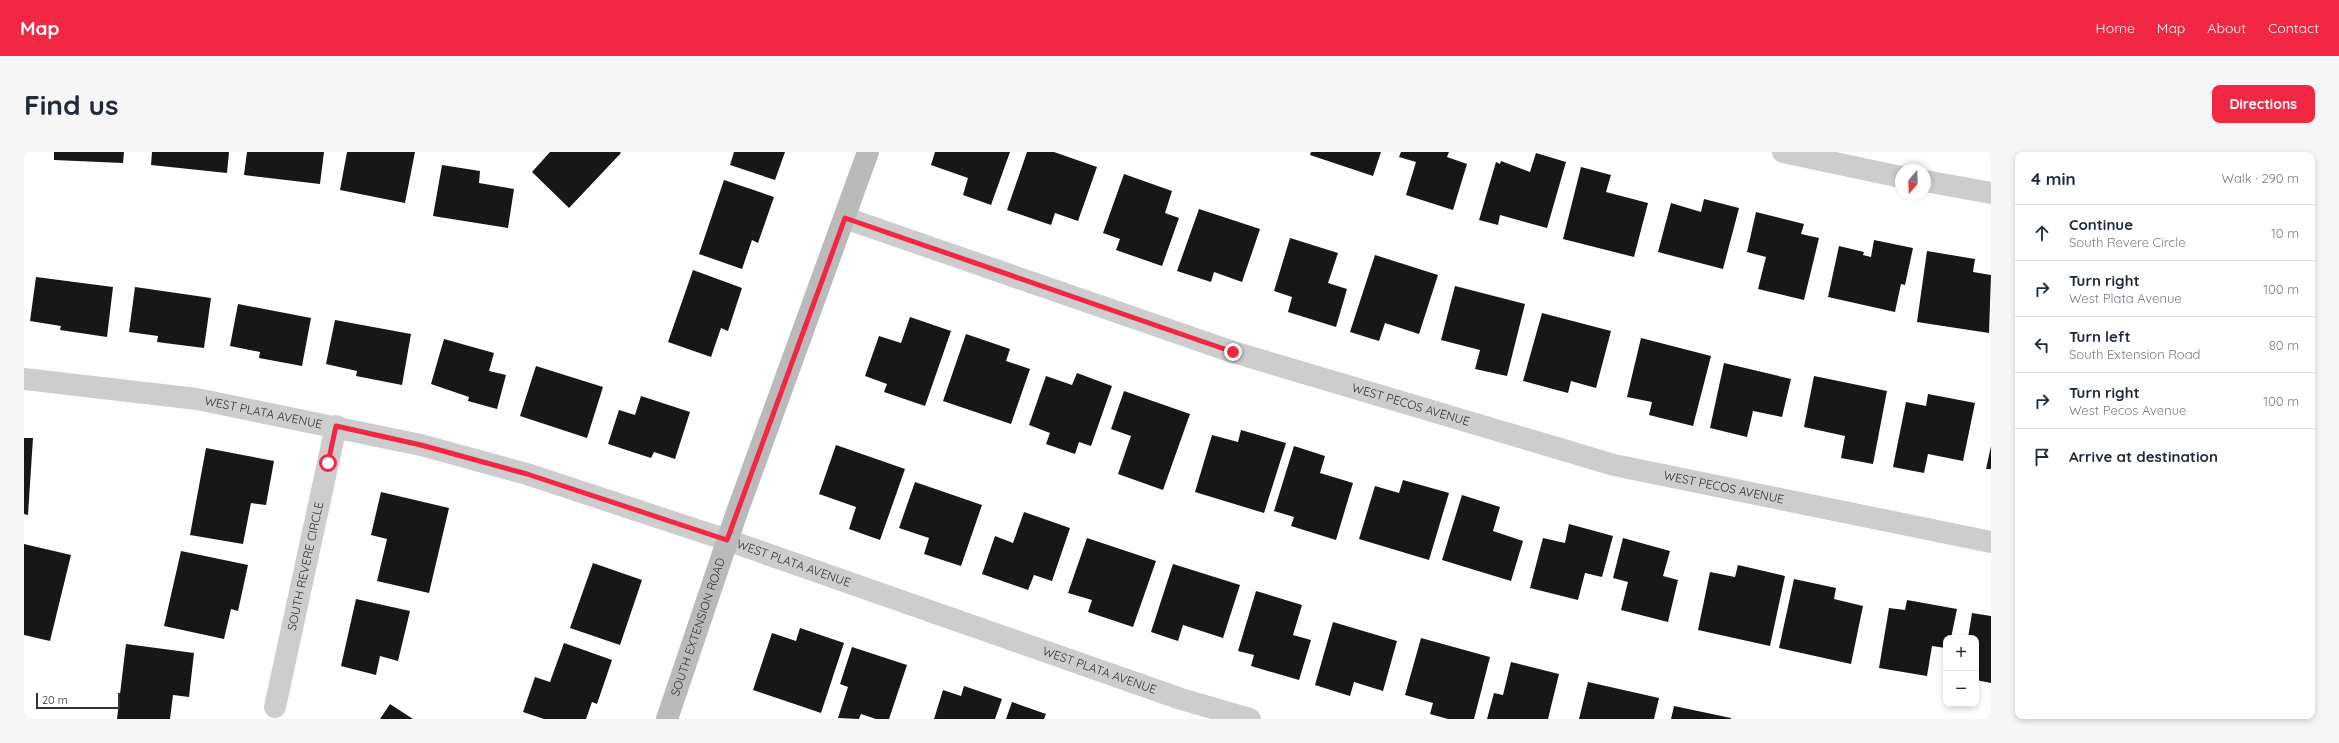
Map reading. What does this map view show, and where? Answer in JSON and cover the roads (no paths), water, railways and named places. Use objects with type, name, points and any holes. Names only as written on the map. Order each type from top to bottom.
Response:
[{"type":"street","name":"SOUTH EXTENSION ROAD","points":[[667,719],[727,540],[868,152]]},
{"type":"street","points":[[1783,152],[1895,176]]},
{"type":"street","points":[[1931,182],[1991,193]]},
{"type":"street","name":"WEST PECOS AVENUE","points":[[845,218],[1233,352],[1614,465],[1991,542]]},
{"type":"street","name":"WEST PLATA AVENUE","points":[[24,379],[197,399],[336,426],[421,445],[527,474],[727,540],[1181,699],[1250,719]]},
{"type":"street","name":"SOUTH REVERE CIRCLE","points":[[274,707],[336,426]]}]
